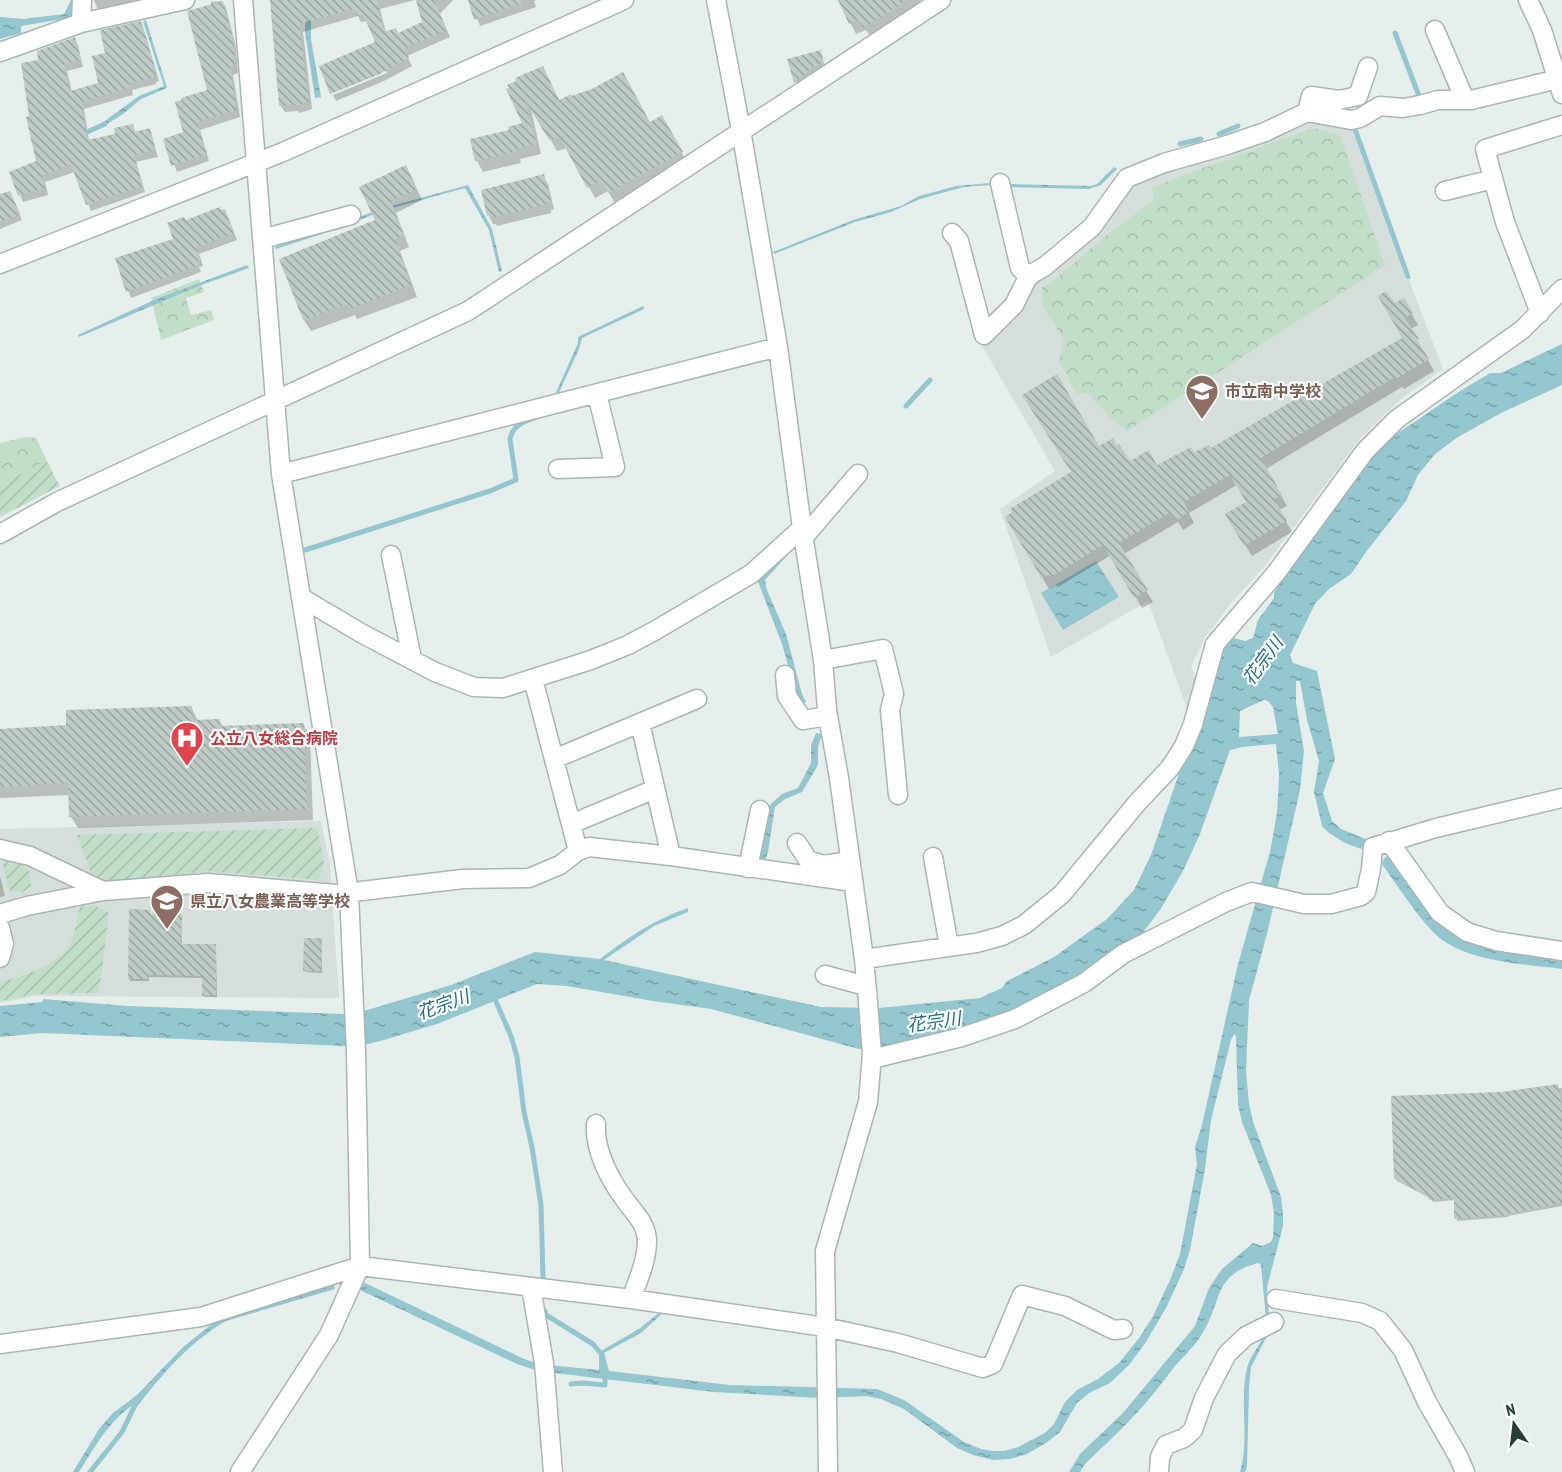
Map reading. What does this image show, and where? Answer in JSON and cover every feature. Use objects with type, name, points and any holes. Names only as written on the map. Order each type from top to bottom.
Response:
[{"type":"street","points":[[81,23],[82,0]]},
{"type":"street","points":[[0,52],[81,23],[185,0]]},
{"type":"street","points":[[240,1472],[329,1335],[360,1266],[356,1051],[349,893],[281,474],[243,0]]},
{"type":"street","points":[[0,264],[255,163],[624,0]]},
{"type":"street","points":[[716,0],[778,347],[864,960],[872,1057],[868,1102],[825,1251],[828,1472]]},
{"type":"street","points":[[0,534],[57,502],[468,311],[941,0]]},
{"type":"street","points":[[952,233],[959,241],[984,335],[1014,305],[1029,277],[1092,227],[1127,178],[1164,163],[1254,135],[1307,112],[1352,120],[1380,106],[1403,108],[1438,100],[1471,100],[1560,83],[1542,30],[1528,0]]},
{"type":"street","points":[[1436,30],[1465,100]]},
{"type":"street","points":[[1307,112],[1311,96],[1339,100],[1358,96],[1368,67]]},
{"type":"street","points":[[1540,313],[1505,222],[1485,149],[1562,125]]},
{"type":"street","points":[[1445,191],[1493,179]]},
{"type":"street","points":[[1000,183],[1020,268],[1029,277]]},
{"type":"street","points":[[262,239],[351,215]]},
{"type":"street","points":[[864,960],[1002,936],[1024,925],[1062,894],[1137,803],[1170,768],[1184,747],[1193,724],[1215,644],[1276,573],[1365,451],[1397,419],[1523,329],[1562,289]]},
{"type":"street","points":[[281,474],[778,347]]},
{"type":"street","points":[[558,469],[615,467],[597,393]]},
{"type":"street","points":[[302,598],[361,633],[435,672],[474,687],[503,688],[609,653],[656,630],[751,574],[803,532],[858,474]]},
{"type":"street","points":[[391,555],[412,659]]},
{"type":"street","points":[[823,660],[883,649],[894,694],[890,710],[898,795]]},
{"type":"street","points":[[785,675],[787,696],[803,720],[828,716]]},
{"type":"street","points":[[533,679],[578,851]]},
{"type":"street","points":[[554,759],[697,699]]},
{"type":"street","points":[[640,723],[671,856]]},
{"type":"street","points":[[571,824],[655,789]]},
{"type":"street","points":[[872,1057],[962,1036],[1015,1019],[1084,984],[1123,954],[1226,902],[1252,892],[1304,904],[1331,904],[1361,896],[1366,892],[1373,847],[1436,828],[1562,798]]},
{"type":"street","points":[[748,868],[760,810]]},
{"type":"street","points":[[1389,841],[1440,913],[1467,932],[1496,941],[1562,951]]},
{"type":"street","points":[[797,843],[808,860],[823,865],[850,861]]},
{"type":"street","points":[[0,914],[27,906],[103,891],[208,883],[349,893],[463,879],[529,878],[560,866],[578,851],[589,847],[671,856],[853,882]]},
{"type":"street","points":[[0,849],[30,856],[103,891]]},
{"type":"street","points":[[933,857],[948,946]]},
{"type":"street","points":[[0,903],[27,906]]},
{"type":"street","points":[[0,928],[4,944],[0,958]]},
{"type":"street","points":[[825,975],[867,994]]},
{"type":"street","points":[[596,1124],[595,1137],[604,1162],[624,1198],[643,1222],[647,1240],[645,1262],[631,1299]]},
{"type":"street","points":[[0,1344],[201,1317],[360,1266],[631,1299],[825,1327],[898,1343],[982,1368],[993,1364],[1022,1296],[1065,1306],[1114,1330],[1123,1329]]},
{"type":"street","points":[[531,1287],[544,1368],[553,1472]]},
{"type":"street","points":[[1276,1299],[1362,1313],[1380,1322],[1403,1350],[1427,1402],[1465,1472]]},
{"type":"street","points":[[1160,1472],[1160,1457],[1166,1445],[1184,1438],[1193,1430],[1204,1398],[1227,1354],[1246,1336],[1274,1322]]},
{"type":"shaded area","name":"市立南中学校","points":[[1307,116],[1351,125],[1406,280],[1409,280],[1443,369],[1401,399],[1358,441],[1265,566],[1231,603],[1205,637],[1191,667],[1196,678],[1189,714],[1148,601],[1051,657],[1000,509],[1055,471],[981,344],[1019,306],[1035,278],[1137,180]]},
{"type":"shaded area","name":"県立八女農業高等学校","points":[[321,821],[330,864],[339,998],[36,996],[0,1003],[0,829]]},
{"type":"green space","points":[[1313,128],[1340,135],[1385,265],[1127,431],[1111,419],[1088,393],[1077,394],[1059,362],[1064,339],[1042,306],[1042,287],[1052,282],[1108,234],[1154,200],[1152,187]]},
{"type":"green space","points":[[199,279],[204,292],[186,298],[191,315],[211,310],[214,320],[161,340],[151,298]]},
{"type":"green space","points":[[26,437],[36,438],[53,473],[0,500],[0,443]]},
{"type":"green space","points":[[46,461],[60,486],[0,517],[0,485]]},
{"type":"green space","points":[[317,828],[324,863],[318,880],[206,871],[126,882],[101,883],[91,874],[77,835]]},
{"type":"green space","points":[[17,859],[30,872],[31,886],[23,892],[10,892],[2,862]]},
{"type":"green space","points":[[95,906],[109,913],[99,993],[35,994],[0,1001],[0,982],[31,973],[60,956],[72,940],[80,907]]},
{"type":"water","points":[[71,0],[75,0],[73,12],[69,18],[21,26],[21,33],[0,39],[0,17],[23,19],[64,14]]},
{"type":"water","points":[[306,0],[311,0],[311,39],[321,97],[315,98],[305,32]]},
{"type":"water","points":[[146,20],[167,88],[141,99],[99,129],[98,126],[139,96],[164,86],[143,21]]},
{"type":"water","points":[[1114,167],[1117,169],[1101,185],[1089,189],[1010,187],[1011,184],[1091,186],[1097,184]]},
{"type":"water","points":[[990,183],[991,185],[964,187],[920,199],[891,212],[855,222],[774,254],[773,252],[853,220],[901,206],[919,196],[956,186]]},
{"type":"water","points":[[468,185],[492,229],[502,271],[499,272],[489,230],[465,188],[382,211],[340,228],[276,249],[275,247],[380,209]]},
{"type":"water","points":[[247,265],[249,268],[196,287],[79,337],[78,335],[154,300]]},
{"type":"water","points":[[643,306],[644,309],[582,338],[556,399],[554,397],[578,343],[578,337]]},
{"type":"water","name":"花宗川","points":[[1562,344],[1562,385],[1501,413],[1458,437],[1435,454],[1418,475],[1406,501],[1351,574],[1329,589],[1315,604],[1290,655],[1293,663],[1317,671],[1335,759],[1323,793],[1332,821],[1341,829],[1368,840],[1361,849],[1345,843],[1322,826],[1314,792],[1319,761],[1307,720],[1300,681],[1296,681],[1296,703],[1304,751],[1300,790],[1267,934],[1249,1000],[1246,1072],[1249,1103],[1253,1122],[1281,1197],[1283,1213],[1283,1226],[1267,1287],[1269,1318],[1266,1319],[1261,1265],[1258,1263],[1243,1268],[1226,1282],[1209,1322],[1196,1343],[1143,1406],[1085,1464],[1080,1472],[1069,1472],[1080,1454],[1123,1413],[1195,1326],[1209,1288],[1222,1269],[1253,1243],[1262,1246],[1271,1242],[1273,1237],[1274,1213],[1271,1195],[1242,1122],[1238,1105],[1236,1036],[1234,1034],[1211,1120],[1205,1169],[1190,1250],[1167,1306],[1146,1342],[1129,1365],[1110,1383],[1089,1393],[1077,1403],[1060,1432],[1027,1454],[1010,1459],[993,1460],[957,1448],[904,1409],[881,1399],[867,1396],[820,1398],[714,1392],[538,1371],[517,1364],[360,1290],[363,1282],[538,1364],[599,1370],[599,1352],[639,1329],[661,1311],[664,1312],[641,1333],[604,1353],[609,1371],[730,1385],[877,1389],[904,1400],[964,1442],[993,1451],[1018,1447],[1045,1433],[1054,1424],[1065,1402],[1077,1390],[1098,1379],[1119,1363],[1139,1338],[1152,1318],[1180,1254],[1197,1164],[1195,1147],[1238,964],[1270,852],[1277,813],[1279,775],[1276,744],[1230,750],[1200,834],[1183,871],[1160,910],[1140,936],[1023,1011],[885,1050],[859,1049],[711,1009],[567,986],[537,984],[437,1024],[364,1045],[42,1033],[0,1037],[0,1006],[42,1002],[43,999],[127,1006],[344,1014],[367,1010],[451,985],[535,952],[600,959],[642,930],[688,908],[688,912],[654,926],[604,960],[821,1007],[878,1008],[980,998],[1002,988],[1007,981],[1054,957],[1107,919],[1134,890],[1151,855],[1222,648],[1233,638],[1245,641],[1253,638],[1258,620],[1274,598],[1274,593],[1291,565],[1376,451],[1395,435],[1460,391],[1490,373],[1501,373]],"holes":[[[1264,700],[1273,707],[1278,734],[1239,737],[1240,711]]]},
{"type":"water","points":[[790,544],[794,548],[765,580],[786,634],[806,702],[801,705],[782,644],[757,579]]},
{"type":"water","points":[[1096,561],[1119,597],[1063,630],[1041,593]]},
{"type":"water","points":[[816,733],[822,734],[818,747],[818,765],[802,792],[785,799],[775,807],[768,852],[765,861],[759,860],[769,806],[782,794],[798,788],[811,763],[811,745]]},
{"type":"water","points":[[1388,854],[1434,913],[1562,957],[1562,969],[1477,956],[1446,943],[1420,916],[1381,863]]},
{"type":"water","points":[[334,1283],[335,1289],[226,1321],[213,1329],[177,1360],[137,1407],[133,1405],[116,1419],[79,1472],[73,1472],[99,1429],[113,1413],[137,1395],[183,1347],[217,1320],[174,1330],[134,1333],[48,1347],[48,1344]]},
{"type":"water","points":[[1268,1334],[1251,1367],[1247,1466],[1245,1472],[1240,1472],[1244,1447],[1244,1394],[1247,1368],[1264,1335]]},
{"type":"building","points":[[270,0],[377,0],[384,32],[396,28],[398,33],[422,22],[416,0],[434,0],[447,30],[405,48],[409,58],[380,74],[330,94],[319,66],[375,42],[363,14],[356,16],[354,9],[301,23],[299,25],[309,102],[294,106],[293,104],[279,106]]},
{"type":"building","points":[[468,0],[521,0],[522,3],[474,20]]},
{"type":"building","points":[[838,0],[907,0],[863,28],[859,19],[849,24]]},
{"type":"building","points":[[223,1],[233,38],[235,66],[230,67],[237,110],[197,122],[207,154],[171,166],[163,139],[183,132],[175,102],[207,90],[187,11]]},
{"type":"building","points":[[141,21],[157,74],[153,75],[154,78],[129,83],[130,88],[82,102],[87,140],[115,134],[114,128],[133,124],[135,132],[150,128],[156,150],[134,155],[143,186],[86,205],[71,165],[42,175],[45,188],[18,196],[9,172],[36,161],[26,117],[29,116],[21,63],[38,60],[37,51],[75,37],[81,60],[64,64],[70,91],[98,83],[92,56],[105,53],[100,30]]},
{"type":"building","points":[[821,50],[824,64],[814,66],[794,83],[787,59]]},
{"type":"building","points":[[543,66],[559,100],[571,94],[571,96],[592,89],[623,72],[650,122],[662,115],[683,152],[608,193],[601,181],[587,188],[560,138],[549,140],[525,100],[536,144],[515,149],[516,152],[475,161],[470,139],[509,130],[508,127],[522,123],[506,89],[509,88],[507,85],[516,81],[515,78]]},
{"type":"building","points":[[406,165],[417,189],[391,201],[404,235],[395,239],[411,285],[350,309],[347,304],[303,320],[279,259],[375,220],[359,187]]},
{"type":"building","points":[[544,174],[551,201],[547,202],[548,204],[491,218],[490,215],[487,216],[481,190]]},
{"type":"building","points":[[10,191],[20,214],[0,222],[0,194]]},
{"type":"building","points":[[220,207],[221,210],[225,209],[234,233],[196,248],[201,259],[197,261],[199,265],[126,292],[115,258],[173,239],[167,223],[184,217],[186,220]]},
{"type":"building","points":[[1386,291],[1395,303],[1404,298],[1413,313],[1405,318],[1429,359],[1261,458],[1282,495],[1274,499],[1287,521],[1244,546],[1225,514],[1246,502],[1230,475],[1184,502],[1189,512],[1176,521],[1171,512],[1119,543],[1148,590],[1134,598],[1103,545],[1051,577],[1049,575],[1042,579],[1005,517],[1012,512],[1010,509],[1071,472],[1022,395],[1057,374],[1099,446],[1113,438],[1130,461],[1149,450],[1157,465],[1191,447],[1194,452],[1209,445],[1211,448],[1402,338],[1378,296]]},
{"type":"building","name":"公立八女総合病院","points":[[192,706],[193,720],[220,719],[220,726],[304,723],[307,809],[69,817],[68,783],[0,787],[0,729],[66,725],[66,710]]},
{"type":"building","points":[[129,909],[150,910],[150,914],[182,914],[181,944],[216,944],[216,995],[202,996],[202,976],[149,975],[149,979],[128,979]]},
{"type":"building","points":[[304,938],[322,938],[321,971],[303,971]]},
{"type":"building","points":[[1558,1084],[1562,1108],[1562,1203],[1508,1215],[1454,1219],[1454,1198],[1430,1200],[1427,1196],[1394,1178],[1391,1096],[1501,1092]]},
{"type":"waterway","points":[[1395,33],[1419,96],[1414,98]]},
{"type":"waterway","points":[[80,135],[105,124]]},
{"type":"waterway","points":[[1219,134],[1238,126]]},
{"type":"waterway","points":[[1355,129],[1408,277]]},
{"type":"waterway","points":[[1180,144],[1201,139]]},
{"type":"waterway","points":[[906,406],[930,380]]},
{"type":"waterway","points":[[305,550],[490,491],[516,480],[511,434],[519,425],[536,417]]},
{"type":"waterway","points":[[494,997],[511,1036],[517,1057],[524,1112],[541,1205],[543,1278]]},
{"type":"waterway","points":[[545,1311],[546,1315],[593,1344],[602,1355]]},
{"type":"waterway","points":[[571,1384],[605,1385],[605,1373]]},
{"type":"waterway","points":[[90,1472],[122,1432],[137,1401]]},
{"type":"place","name":"市立南中学校","points":[[1202,420]]},
{"type":"place","name":"公立八女総合病院","points":[[187,767]]},
{"type":"place","name":"県立八女農業高等学校","points":[[167,930]]}]
